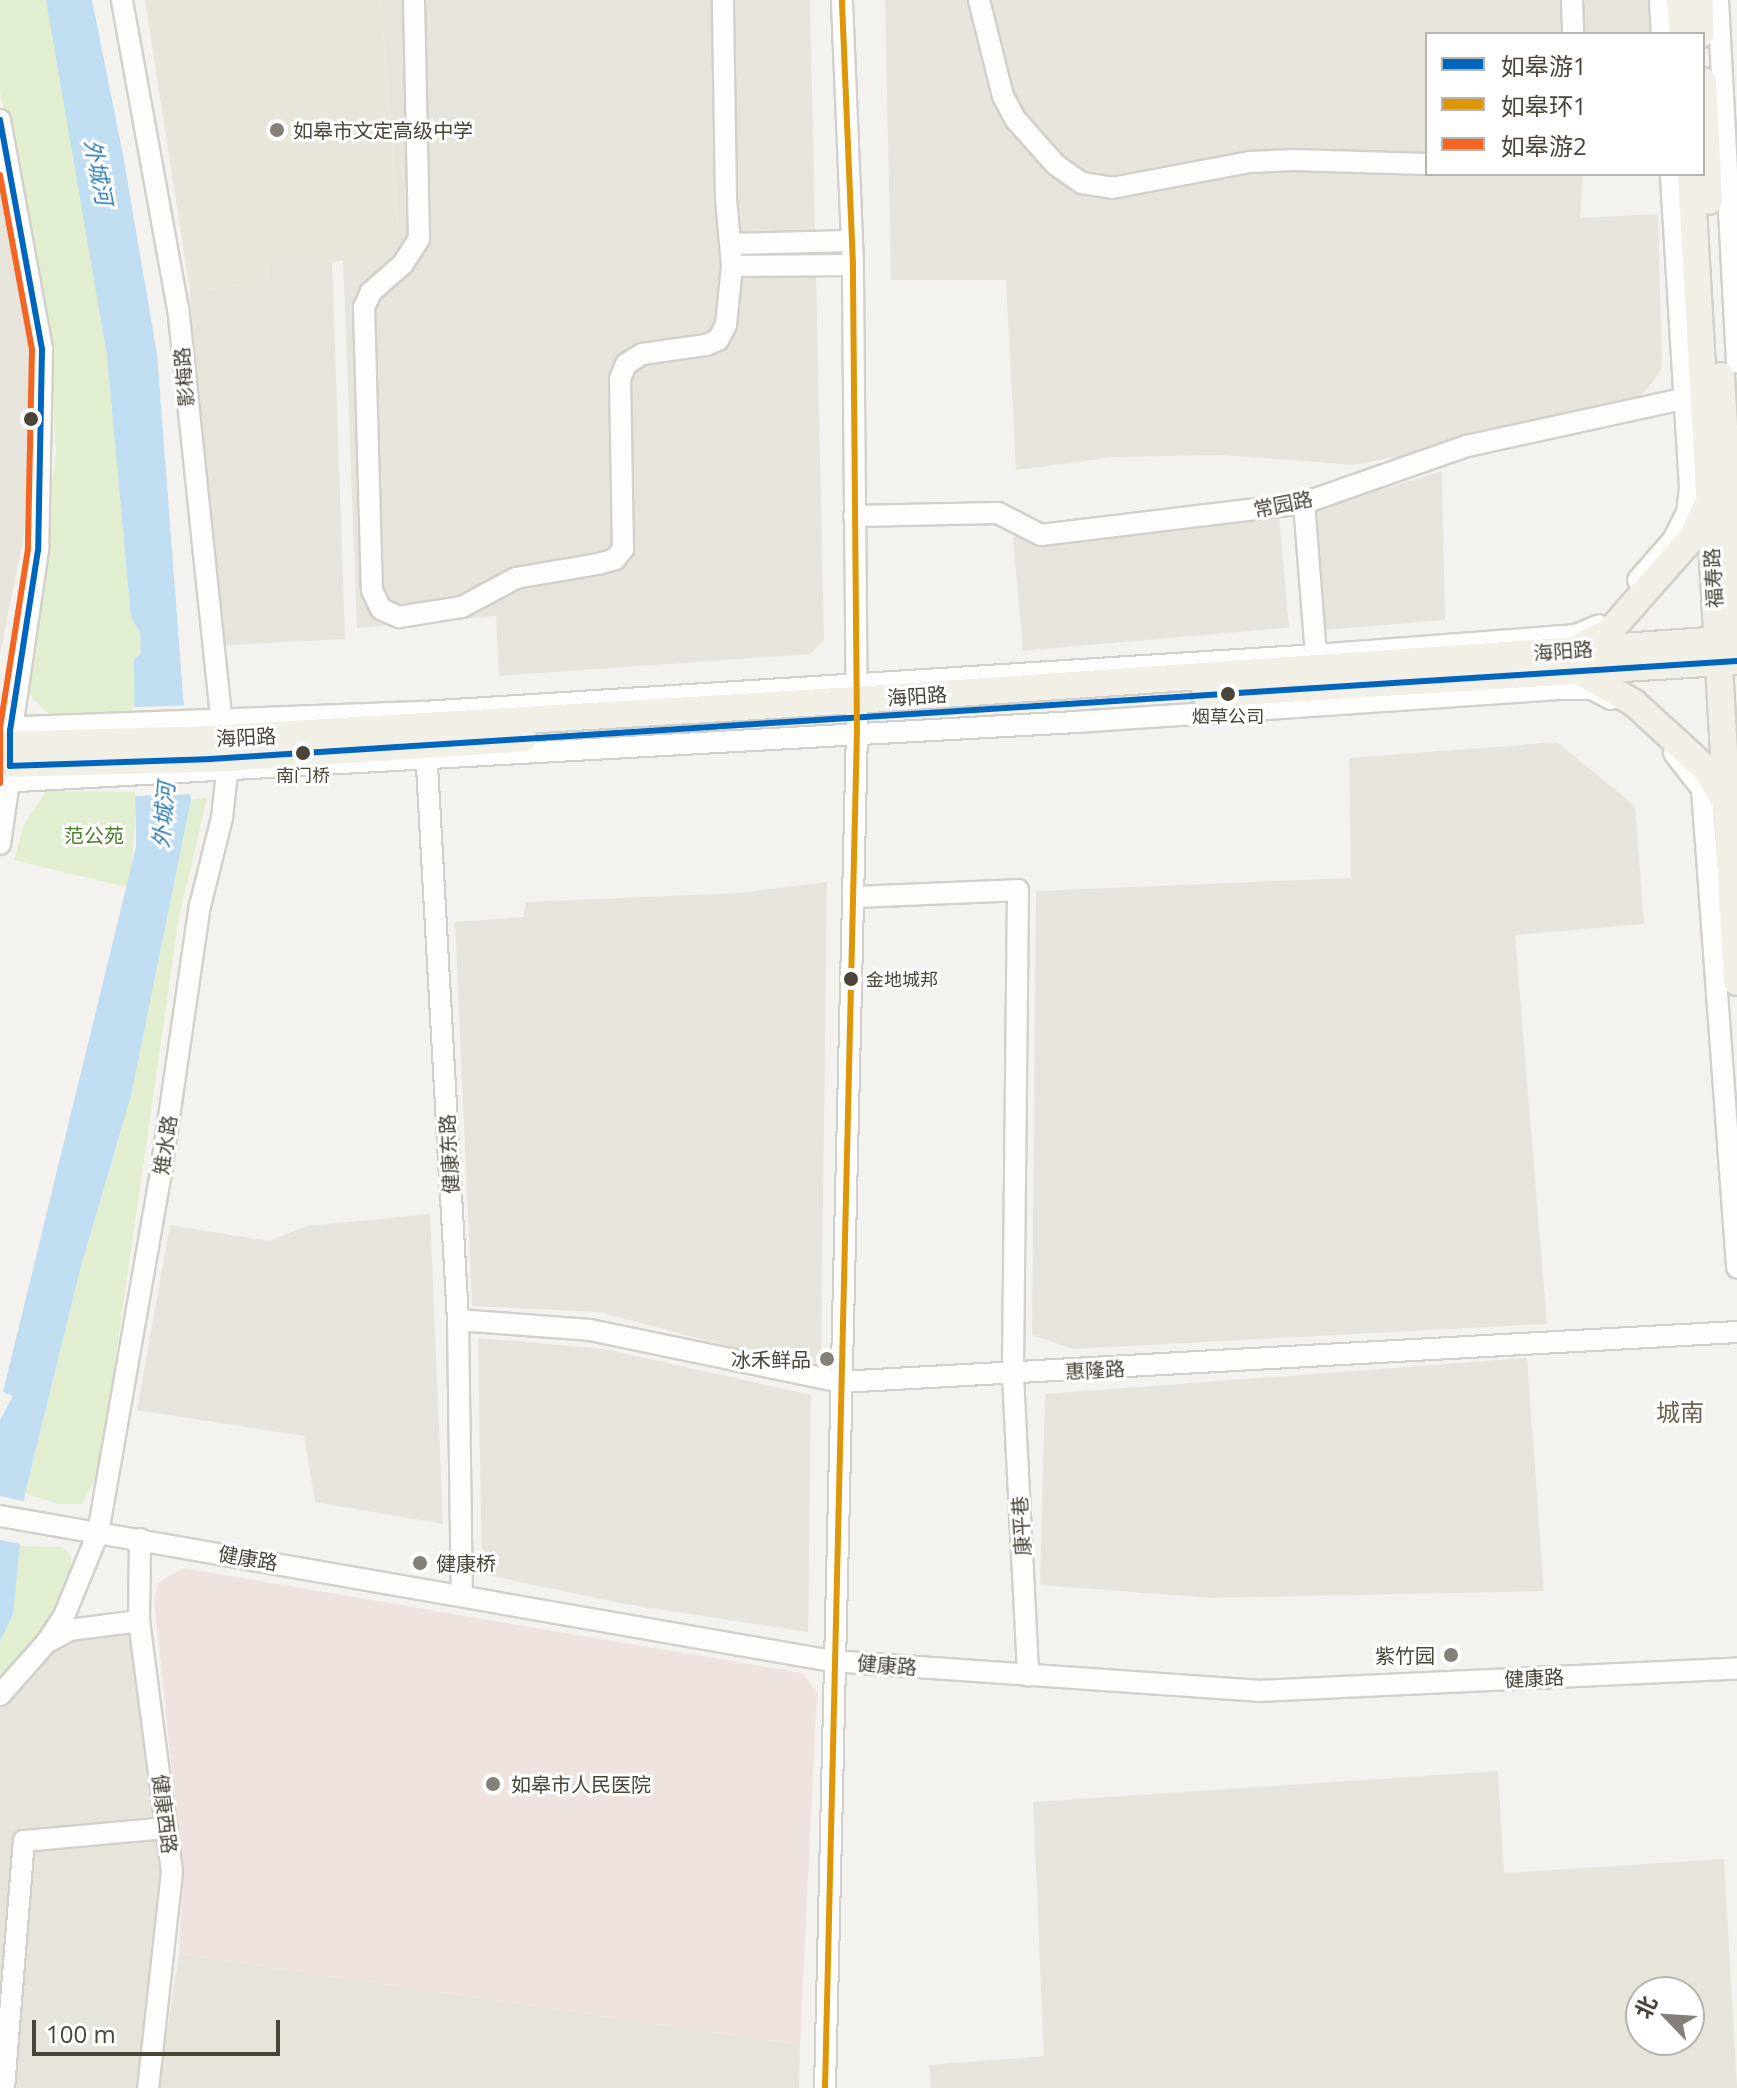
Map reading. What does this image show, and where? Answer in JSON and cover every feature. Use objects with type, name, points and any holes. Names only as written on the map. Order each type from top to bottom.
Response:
[{"type":"main road","points":[[1680,0],[1683,32]]},
{"type":"main road","points":[[1699,0],[1701,32]]},
{"type":"main road","name":"福寿路","points":[[1705,152],[1712,400]]},
{"type":"main road","name":"福寿路","points":[[1691,176],[1725,505],[1730,648],[1725,802],[1737,982]]},
{"type":"main road","points":[[1725,505],[1610,631],[1576,660],[1634,703],[1706,769],[1725,802]]},
{"type":"main road","name":"海阳路","points":[[5,756],[425,736],[1730,648]]},
{"type":"street","name":"影梅路","points":[[122,0],[178,309],[212,657],[217,748]]},
{"type":"street","points":[[414,0],[419,239],[364,307],[372,590],[381,609],[399,617],[433,614],[476,602],[516,578],[615,559],[623,549],[620,379],[626,364],[642,354],[718,340],[726,325],[732,266],[723,0]]},
{"type":"street","points":[[825,2088],[832,1661],[856,709],[853,265],[842,0]]},
{"type":"street","points":[[979,0],[1003,96],[1016,120],[1048,158],[1082,183],[1112,188],[1279,161],[1425,164]]},
{"type":"street","points":[[1572,0],[1573,32]]},
{"type":"street","points":[[1660,0],[1662,32]]},
{"type":"street","points":[[1718,0],[1737,363]]},
{"type":"street","points":[[0,120],[3,155],[42,349],[38,550],[5,756],[0,844]]},
{"type":"street","points":[[856,709],[1316,655],[1576,635],[1602,624],[1673,540],[1687,513],[1712,400],[1671,176]]},
{"type":"street","points":[[731,244],[852,241]]},
{"type":"street","points":[[732,266],[853,265]]},
{"type":"street","name":"常园路","points":[[854,516],[998,513],[1041,535],[1304,503],[1467,446],[1712,400]]},
{"type":"street","points":[[1304,503],[1316,655]]},
{"type":"street","points":[[5,756],[217,748],[856,709],[1592,689],[1616,701],[1681,759],[1702,789],[1737,1268]]},
{"type":"street","name":"健康东路","points":[[425,736],[458,1320],[462,1596]]},
{"type":"street","name":"雉水路","points":[[46,1643],[64,1616],[98,1533],[162,1165],[200,906],[222,818],[217,748]]},
{"type":"street","name":"康平巷","points":[[853,897],[1018,890],[1013,1376],[1028,1676]]},
{"type":"street","name":"惠隆路","points":[[458,1320],[590,1330],[840,1382],[1013,1376],[1737,1332]]},
{"type":"street","name":"健康路","points":[[0,1516],[832,1661],[1258,1691],[1737,1668]]},
{"type":"street","name":"健康西路","points":[[140,1539],[139,1621],[166,1828],[172,1904],[148,2088]]},
{"type":"street","points":[[0,1695],[46,1643],[69,1630],[139,1621]]},
{"type":"street","points":[[4,2088],[5,2045],[24,1841],[166,1828]]},
{"type":"shaded area","name":"如皋市文定高级中学","points":[[145,0],[381,0],[399,238],[380,250],[332,263],[267,262],[268,281],[190,292]]},
{"type":"shaded area","points":[[381,0],[810,0],[824,640],[810,654],[499,676],[496,616],[357,628],[343,256],[380,250],[399,237]]},
{"type":"shaded area","points":[[885,0],[1649,0],[1650,32],[1425,32],[1425,176],[1583,176],[1580,218],[1658,214],[1662,369],[1634,405],[1462,437],[1408,455],[1353,465],[1223,455],[1114,457],[1016,470],[1006,280],[891,280]]},
{"type":"shaded area","points":[[0,161],[35,361],[24,535],[0,654]]},
{"type":"shaded area","points":[[267,262],[332,263],[345,639],[212,646],[190,292],[268,281]]},
{"type":"shaded area","points":[[1442,471],[1445,620],[1324,630],[1315,510]]},
{"type":"shaded area","points":[[1279,514],[1289,628],[1023,651],[1013,537]]},
{"type":"shaded area","points":[[1557,742],[1635,806],[1644,924],[1515,935],[1547,1324],[1073,1349],[1032,1335],[1036,891],[1351,878],[1349,758]]},
{"type":"shaded area","points":[[827,882],[821,1363],[797,1364],[598,1312],[472,1306],[455,922],[523,917],[526,902],[737,893]]},
{"type":"shaded area","points":[[430,1214],[443,1524],[315,1502],[304,1436],[137,1410],[170,1225],[269,1241],[307,1226]]},
{"type":"shaded area","points":[[478,1338],[605,1349],[811,1395],[808,1632],[625,1604],[482,1574]]},
{"type":"shaded area","points":[[1527,1358],[1544,1591],[1212,1598],[1040,1585],[1045,1394]]},
{"type":"shaded area","name":"如皋市人民医院","points":[[183,1568],[802,1673],[817,1692],[800,2045],[179,1954],[183,1876],[154,1601],[158,1583]]},
{"type":"shaded area","points":[[138,1632],[166,1875],[139,2088],[0,2088],[0,1701],[52,1652],[78,1638]]},
{"type":"shaded area","points":[[1498,1771],[1504,1873],[1724,1859],[1737,2088],[931,2088],[929,2065],[1044,2056],[1033,1802]]},
{"type":"shaded area","points":[[179,1954],[800,2045],[799,2088],[158,2088]]},
{"type":"green space","points":[[0,0],[46,0],[53,30],[107,356],[131,618],[140,632],[141,654],[134,659],[136,704],[128,717],[53,718],[31,697],[26,676],[56,453],[48,335],[0,92]]},
{"type":"green space","name":"范公苑","points":[[46,791],[137,792],[130,888],[14,860],[24,824]]},
{"type":"green space","points":[[207,798],[179,917],[99,1473],[82,1504],[58,1504],[25,1493],[81,1266],[131,1096],[191,800]]},
{"type":"green space","points":[[18,1546],[62,1547],[71,1556],[71,1574],[47,1622],[0,1682],[0,1642],[13,1614]]},
{"type":"water","name":"外城河","points":[[46,0],[92,0],[123,155],[157,354],[191,800],[131,1096],[81,1266],[25,1493],[13,1614],[0,1642],[0,1420],[13,1396],[3,1392],[136,847],[134,659],[141,654],[140,632],[131,618],[107,356]]},
{"type":"pier","points":[[192,705],[195,794],[135,796],[132,707]]},
{"type":"pier","points":[[0,1496],[28,1502],[22,1544],[0,1540]]},
{"type":"transit line","name":"如皋环1","points":[[825,2088],[857,734],[853,265],[842,0]]},
{"type":"transit line","name":"如皋游1","points":[[0,120],[42,349],[38,550],[10,730],[10,766],[210,759],[1737,661]]},
{"type":"transit line","name":"如皋游2","points":[[0,175],[32,350],[28,549],[0,728],[0,783]]},
{"type":"place","name":"如皋市文定高级中学","points":[[277,130]]},
{"type":"place","name":"烟草公司","points":[[1228,694]]},
{"type":"place","name":"南门桥","points":[[303,753]]},
{"type":"place","name":"金地城邦","points":[[851,979]]},
{"type":"place","name":"冰禾鲜品","points":[[827,1359]]},
{"type":"place","name":"健康桥","points":[[420,1563]]},
{"type":"place","name":"紫竹园","points":[[1451,1655]]},
{"type":"place","name":"如皋市人民医院","points":[[493,1784]]},
{"type":"district","name":"城南","points":[[1680,1412]]}]
